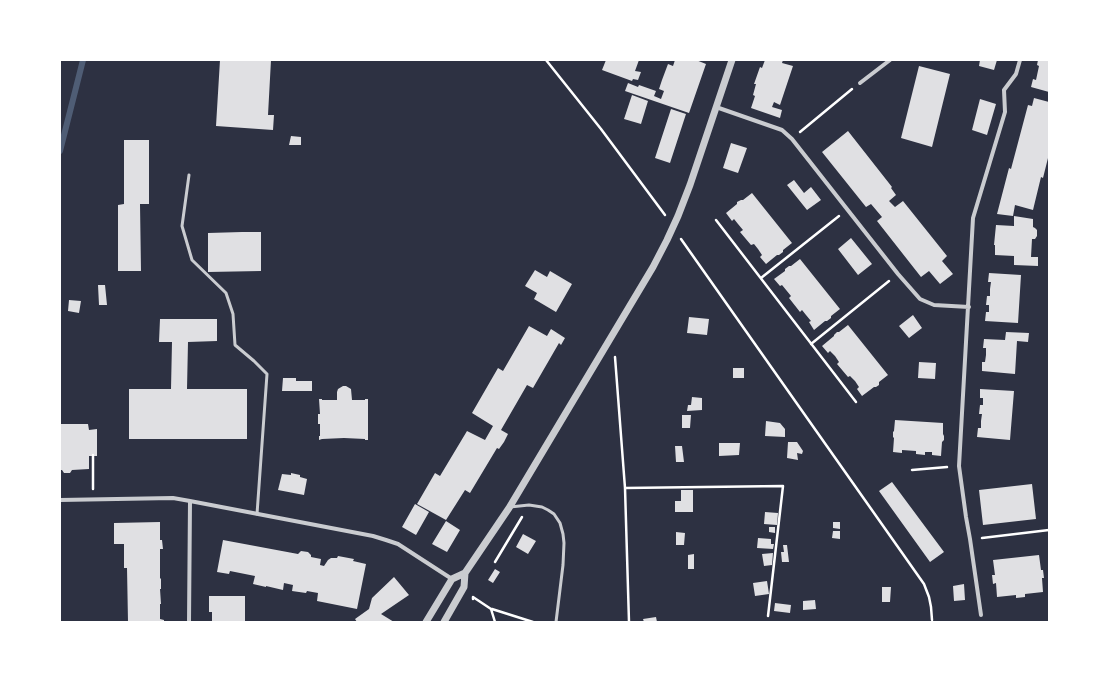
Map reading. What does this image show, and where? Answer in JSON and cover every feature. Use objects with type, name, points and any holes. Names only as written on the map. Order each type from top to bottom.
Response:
[{"type":"street","points":[[444,622],[464,587],[465,573],[509,508],[653,266],[673,228],[690,185],[732,60]]},
{"type":"street","points":[[860,83],[890,60]]},
{"type":"street","points":[[981,615],[959,466],[974,218],[1005,112],[1004,90],[1016,74],[1020,60]]},
{"type":"street","points":[[716,106],[782,130],[792,139],[898,274],[920,299],[934,305],[969,307]]},
{"type":"street","points":[[60,500],[173,498],[257,514],[386,540],[398,544],[452,579]]},
{"type":"street","points":[[189,622],[190,501]]},
{"type":"street","points":[[426,622],[452,579],[465,573]]},
{"type":"lane","points":[[189,175],[182,226],[192,260],[226,293],[233,314],[235,346],[254,361],[267,374],[257,514]]},
{"type":"lane","points":[[509,508],[529,505],[542,507],[554,514],[560,523],[564,543],[563,565],[556,622]]},
{"type":"path","points":[[546,60],[601,129],[648,192],[924,584],[929,597],[932,620]]},
{"type":"path","points":[[792,139],[860,83]]},
{"type":"path","points":[[761,278],[848,209]]},
{"type":"path","points":[[716,220],[856,402]]},
{"type":"path","points":[[811,344],[898,274]]},
{"type":"path","points":[[613,332],[625,488],[629,622]]},
{"type":"path","points":[[93,456],[93,499]]},
{"type":"path","points":[[912,470],[959,466]]},
{"type":"path","points":[[625,488],[783,486],[768,616]]},
{"type":"path","points":[[970,539],[1049,530]]},
{"type":"path","points":[[474,598],[491,609],[533,622]]},
{"type":"path","points":[[491,609],[495,622]]},
{"type":"building","points":[[220,60],[271,60],[268,115],[274,115],[273,130],[216,126]]},
{"type":"building","points":[[606,60],[639,60],[635,71],[641,72],[638,80],[633,79],[632,81],[602,70]]},
{"type":"building","points":[[675,60],[696,60],[706,64],[689,113],[625,91],[628,83],[638,87],[639,85],[656,91],[654,96],[661,99],[664,91],[659,89],[662,80],[668,64],[673,66]]},
{"type":"building","points":[[765,60],[783,60],[782,63],[793,66],[780,105],[774,102],[772,107],[782,110],[780,118],[751,108],[755,96],[753,95],[756,84],[754,84],[760,67],[762,68]]},
{"type":"building","points":[[980,60],[997,60],[994,70],[979,66]]},
{"type":"building","points":[[1038,60],[1049,60],[1049,92],[1031,87],[1033,79],[1036,80],[1039,66],[1037,65]]},
{"type":"building","points":[[919,66],[950,74],[932,147],[901,138]]},
{"type":"building","points":[[632,95],[648,101],[641,124],[624,119]]},
{"type":"building","points":[[1034,98],[1049,102],[1049,154],[1043,178],[1041,177],[1033,210],[1015,205],[1013,216],[997,214],[1028,105],[1032,106]]},
{"type":"building","points":[[980,99],[996,104],[987,135],[972,130]]},
{"type":"building","points":[[671,109],[686,114],[670,163],[655,158]]},
{"type":"building","points":[[848,131],[892,187],[891,188],[896,195],[889,201],[895,207],[903,201],[947,256],[942,261],[953,274],[940,284],[929,271],[921,277],[877,221],[882,217],[871,204],[866,207],[822,152]]},
{"type":"building","points":[[291,136],[301,137],[301,145],[289,145]]},
{"type":"building","points":[[124,140],[149,140],[149,204],[140,204],[141,271],[118,271],[118,205],[124,204]]},
{"type":"building","points":[[731,143],[747,148],[738,173],[723,168]]},
{"type":"building","points":[[794,180],[804,193],[811,187],[821,200],[807,210],[787,185]]},
{"type":"building","points":[[752,193],[792,243],[783,250],[783,252],[766,264],[760,257],[762,255],[758,249],[754,244],[751,245],[740,232],[743,230],[734,219],[732,221],[726,213],[737,204],[737,202],[743,200]]},
{"type":"building","points":[[1014,216],[1033,219],[1033,227],[1037,230],[1037,236],[1035,239],[1032,239],[1031,257],[1038,257],[1038,266],[1014,265],[1014,256],[995,255],[994,245],[996,225],[1014,226]]},
{"type":"building","points":[[261,232],[261,271],[208,272],[208,233]]},
{"type":"building","points":[[851,238],[872,264],[858,275],[838,249]]},
{"type":"building","points":[[800,259],[840,309],[831,316],[831,318],[814,330],[809,322],[811,321],[802,310],[800,312],[789,298],[791,296],[782,285],[780,286],[774,279],[785,271],[785,269]]},
{"type":"building","points":[[535,270],[547,277],[550,271],[572,284],[556,312],[534,299],[537,293],[525,286]]},
{"type":"building","points":[[989,273],[1021,275],[1018,323],[985,321],[986,312],[989,312],[989,305],[986,305],[987,296],[990,296],[991,282],[988,282]]},
{"type":"building","points":[[98,285],[105,285],[107,305],[99,305]]},
{"type":"building","points":[[69,300],[81,301],[79,313],[68,311]]},
{"type":"building","points":[[913,315],[922,328],[909,338],[899,326]]},
{"type":"building","points":[[689,317],[709,319],[707,335],[687,333]]},
{"type":"building","points":[[160,319],[217,319],[217,341],[188,342],[187,389],[247,389],[247,439],[129,439],[129,389],[171,389],[172,342],[159,342]]},
{"type":"building","points":[[848,325],[888,375],[879,382],[879,385],[862,396],[857,389],[859,387],[855,381],[850,376],[848,377],[837,364],[839,362],[835,356],[830,351],[828,353],[822,346],[837,332]]},
{"type":"building","points":[[529,326],[547,336],[551,329],[565,338],[561,345],[559,343],[533,388],[527,385],[501,430],[508,434],[504,442],[499,449],[497,448],[470,493],[465,490],[446,520],[417,504],[435,473],[440,476],[467,431],[485,440],[493,426],[472,413],[498,368],[503,371]]},
{"type":"building","points":[[1006,332],[1029,333],[1028,342],[1017,341],[1015,374],[982,371],[982,362],[985,362],[986,355],[986,348],[983,348],[984,339],[1005,340]]},
{"type":"building","points":[[919,362],[936,363],[935,379],[918,378]]},
{"type":"building","points":[[733,368],[744,368],[744,378],[733,378]]},
{"type":"building","points":[[283,378],[296,378],[296,381],[312,381],[312,391],[282,391]]},
{"type":"building","points":[[343,386],[351,389],[352,400],[368,399],[368,440],[344,438],[319,440],[319,399],[337,400],[338,389]]},
{"type":"building","points":[[980,389],[1014,391],[1010,440],[977,437],[978,428],[981,428],[982,414],[979,414],[980,405],[983,405],[983,398],[980,398]]},
{"type":"building","points":[[692,397],[702,398],[702,410],[687,411],[688,405],[691,405]]},
{"type":"building","points":[[682,415],[691,415],[690,428],[682,428]]},
{"type":"building","points":[[895,420],[943,423],[944,440],[942,442],[941,456],[932,455],[932,452],[925,452],[925,455],[916,454],[916,451],[902,450],[902,453],[893,452],[893,432]]},
{"type":"building","points":[[766,421],[780,423],[785,429],[785,437],[765,436]]},
{"type":"building","points":[[60,424],[88,424],[89,430],[97,429],[97,456],[89,456],[89,469],[72,470],[70,473],[64,473],[60,470]]},
{"type":"building","points":[[788,442],[797,442],[803,451],[802,454],[797,453],[798,460],[787,458]]},
{"type":"building","points":[[719,443],[740,443],[739,455],[719,456]]},
{"type":"building","points":[[675,446],[682,446],[684,462],[676,462]]},
{"type":"building","points":[[291,473],[300,475],[300,477],[307,479],[304,495],[278,490],[282,474],[291,475]]},
{"type":"building","points":[[892,482],[944,552],[930,562],[879,491]]},
{"type":"building","points":[[1032,484],[1036,519],[983,525],[979,490]]},
{"type":"building","points":[[681,490],[693,490],[693,512],[675,512],[675,501],[681,501]]},
{"type":"building","points":[[415,504],[429,512],[416,535],[402,527]]},
{"type":"building","points":[[765,512],[778,513],[777,525],[764,524]]},
{"type":"building","points":[[446,521],[460,530],[447,552],[432,544]]},
{"type":"building","points":[[160,522],[160,540],[162,540],[163,549],[160,549],[160,619],[164,620],[164,622],[128,622],[127,568],[124,568],[124,544],[114,544],[114,523]]},
{"type":"building","points":[[833,522],[840,522],[840,529],[833,528]]},
{"type":"building","points":[[769,527],[775,527],[775,533],[769,532]]},
{"type":"building","points":[[833,531],[840,531],[840,539],[832,538]]},
{"type":"building","points":[[676,532],[685,533],[684,545],[676,545]]},
{"type":"building","points":[[523,534],[536,541],[528,554],[516,547]]},
{"type":"building","points":[[758,538],[771,539],[771,544],[774,544],[773,549],[757,548]]},
{"type":"building","points":[[223,540],[298,554],[301,551],[308,552],[311,557],[321,559],[320,565],[324,566],[328,560],[331,558],[337,558],[338,556],[354,559],[353,561],[366,564],[357,609],[317,601],[318,593],[292,591],[293,585],[284,583],[283,590],[253,584],[255,576],[230,571],[229,574],[217,572]]},
{"type":"building","points":[[783,545],[787,545],[789,562],[782,562],[781,552],[784,552]]},
{"type":"building","points":[[773,553],[772,565],[764,566],[762,554]]},
{"type":"building","points":[[694,554],[694,569],[688,569],[688,555]]},
{"type":"building","points":[[1039,555],[1041,570],[1043,570],[1044,578],[1042,578],[1043,592],[1025,594],[1025,597],[1016,598],[1016,595],[997,597],[996,583],[993,584],[992,575],[995,575],[993,560]]},
{"type":"building","points":[[495,569],[500,572],[493,583],[488,580]]},
{"type":"building","points":[[394,577],[409,595],[381,614],[394,622],[357,622],[355,619],[369,609],[372,598]]},
{"type":"building","points":[[767,581],[769,594],[755,596],[753,583]]},
{"type":"building","points":[[964,584],[965,600],[954,601],[953,586]]},
{"type":"building","points":[[882,587],[891,587],[890,602],[882,602]]},
{"type":"building","points":[[209,596],[245,596],[245,622],[212,622],[212,612],[209,612]]},
{"type":"building","points":[[815,600],[816,609],[803,610],[803,601]]},
{"type":"building","points":[[775,603],[791,605],[790,613],[774,611]]},
{"type":"building","points":[[656,617],[657,622],[644,622],[643,619]]},
{"type":"waterway","points":[[60,151],[83,60]]}]
